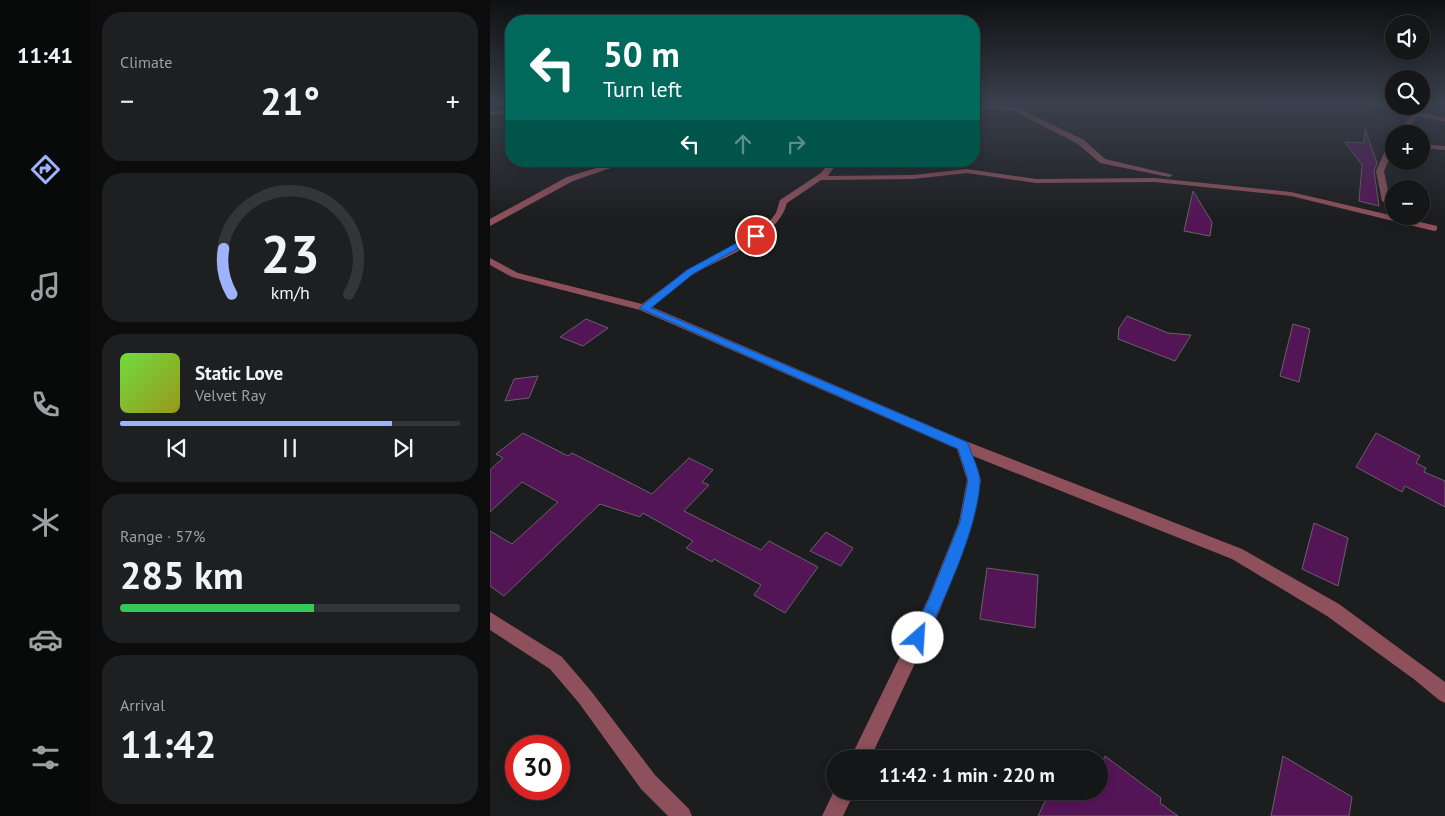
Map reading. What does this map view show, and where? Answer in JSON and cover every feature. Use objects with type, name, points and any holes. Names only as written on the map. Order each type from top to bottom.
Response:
[{"type":"street","points":[[1081,142],[1103,161],[1162,173],[1185,183]]},
{"type":"street","points":[[1430,147],[1445,148]]},
{"type":"street","points":[[1385,160],[1380,171],[1385,196]]},
{"type":"street","points":[[490,223],[570,179],[608,167]]},
{"type":"street","points":[[644,308],[690,272],[733,250],[772,224],[780,213],[784,202],[819,178],[829,167]]},
{"type":"street","points":[[819,178],[913,177],[967,171],[1036,180],[1132,179],[1185,183],[1291,194],[1434,228]]},
{"type":"street","points":[[1428,225],[1445,232]]},
{"type":"street","points":[[492,265],[515,275],[644,308],[963,446],[1237,554],[1334,610],[1445,694]]},
{"type":"street","points":[[864,750],[934,604],[966,522],[974,480],[963,446]]},
{"type":"street","points":[[490,620],[556,663],[585,697],[648,782],[682,816]]},
{"type":"street","points":[[832,816],[840,800]]},
{"type":"building","points":[[1345,142],[1370,142],[1377,163],[1374,171],[1379,206],[1359,201],[1362,165]]},
{"type":"building","points":[[1193,191],[1212,222],[1210,236],[1184,231]]},
{"type":"building","points":[[1127,316],[1168,333],[1191,335],[1175,361],[1118,339],[1119,328]]},
{"type":"building","points":[[586,319],[608,328],[583,346],[560,337]]},
{"type":"building","points":[[1293,324],[1310,329],[1299,382],[1280,376]]},
{"type":"building","points":[[538,376],[529,398],[505,401],[514,379]]},
{"type":"building","points":[[523,433],[568,456],[572,453],[652,494],[689,458],[713,470],[702,482],[709,485],[684,511],[761,550],[769,541],[818,567],[785,613],[754,595],[761,585],[714,559],[712,562],[686,548],[693,541],[643,513],[640,517],[600,504],[504,596],[490,586],[490,531],[512,544],[558,502],[522,482],[490,512],[490,470],[503,458],[496,454]]},
{"type":"building","points":[[1376,433],[1420,456],[1416,463],[1426,468],[1424,472],[1445,481],[1445,507],[1405,486],[1402,492],[1356,467]]},
{"type":"building","points":[[1314,523],[1348,538],[1338,586],[1302,569]]},
{"type":"building","points":[[826,532],[853,548],[841,566],[810,551]]},
{"type":"building","points":[[987,568],[1038,575],[1035,628],[980,619]]},
{"type":"building","points":[[1283,756],[1352,797],[1349,816],[1271,816]]},
{"type":"building","points":[[1108,758],[1161,798],[1160,803],[1178,816],[1038,816],[1046,800],[1108,800]]},
{"type":"route","points":[[756,236],[690,272],[644,308],[963,446],[974,480],[966,522],[934,604],[918,638]]}]
